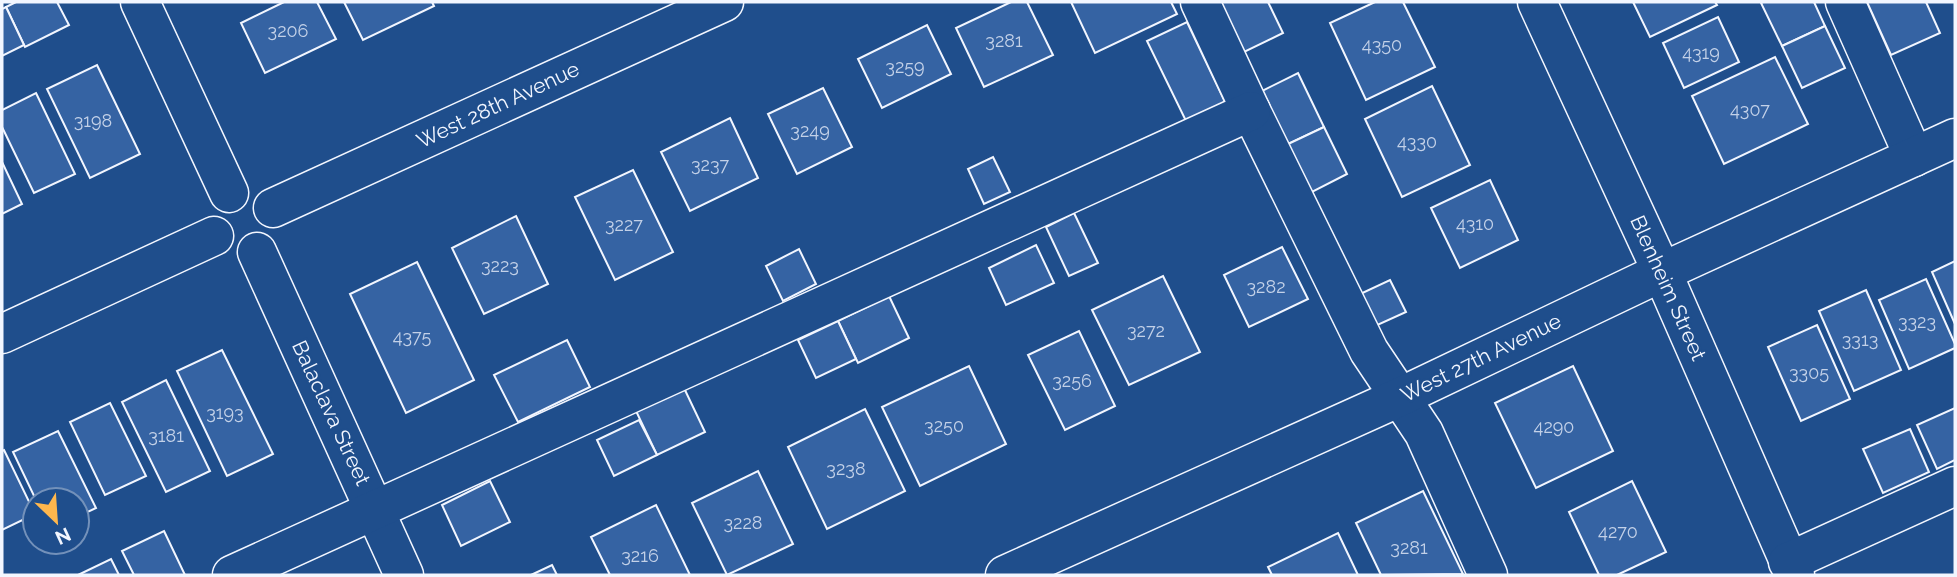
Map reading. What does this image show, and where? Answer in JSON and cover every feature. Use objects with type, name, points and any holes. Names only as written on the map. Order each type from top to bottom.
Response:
[{"type":"street","points":[[140,2],[229,193]]},
{"type":"street","name":"West 28th Avenue","points":[[273,208],[724,2]]},
{"type":"street","points":[[1200,2],[1369,351],[1424,433],[1488,575]]},
{"type":"street","name":"Blenheim Street","points":[[1537,2],[1662,272],[1791,569]]},
{"type":"street","points":[[1845,2],[1914,157]]},
{"type":"street","points":[[232,575],[1251,111]]},
{"type":"street","name":"West 27th Avenue","points":[[1005,575],[1400,397],[1662,272],[1955,138]]},
{"type":"street","points":[[249,190],[267,200],[273,208],[275,228],[272,238],[257,252],[237,254],[228,251],[214,236],[212,217],[215,207],[229,193],[249,190]]},
{"type":"street","points":[[2,334],[214,236]]},
{"type":"street","name":"Balaclava Street","points":[[257,252],[404,575]]},
{"type":"street","points":[[1791,569],[1955,486]]},
{"type":"building","points":[[16,2],[57,2],[69,25],[25,47],[6,7]]},
{"type":"building","points":[[284,2],[317,2],[336,39],[265,73],[241,23]]},
{"type":"building","points":[[344,2],[432,2],[434,6],[363,40]]},
{"type":"building","points":[[1011,2],[1027,2],[1053,55],[984,87],[956,28]]},
{"type":"building","points":[[1071,2],[1171,2],[1177,14],[1095,53]]},
{"type":"building","points":[[1217,2],[1268,2],[1283,33],[1242,53]]},
{"type":"building","points":[[1375,2],[1403,2],[1435,67],[1366,100],[1330,23]]},
{"type":"building","points":[[1633,2],[1715,2],[1717,5],[1650,37]]},
{"type":"building","points":[[1814,2],[1825,26],[1782,46],[1761,3]]},
{"type":"building","points":[[1867,2],[1926,2],[1940,33],[1891,55]]},
{"type":"building","points":[[6,7],[24,45],[2,56],[2,9]]},
{"type":"building","points":[[1718,17],[1739,62],[1684,88],[1663,43]]},
{"type":"building","points":[[1187,22],[1225,102],[1186,121],[1147,41]]},
{"type":"building","points":[[927,25],[951,74],[882,108],[858,59]]},
{"type":"building","points":[[1825,26],[1845,68],[1802,88],[1782,46]]},
{"type":"building","points":[[1775,57],[1808,124],[1724,164],[1692,96]]},
{"type":"building","points":[[97,65],[140,154],[90,178],[47,89]]},
{"type":"building","points":[[1298,73],[1324,127],[1286,145],[1260,92]]},
{"type":"building","points":[[1432,86],[1470,165],[1402,197],[1365,119]]},
{"type":"building","points":[[823,88],[852,147],[797,174],[768,114]]},
{"type":"building","points":[[36,93],[75,174],[34,193],[2,127],[2,110]]},
{"type":"building","points":[[730,118],[758,178],[690,211],[661,152]]},
{"type":"building","points":[[1324,127],[1347,174],[1310,193],[1286,145]]},
{"type":"building","points":[[993,157],[1010,192],[984,204],[968,169]]},
{"type":"building","points":[[2,162],[22,204],[2,214]]},
{"type":"building","points":[[633,170],[673,252],[615,280],[575,197]]},
{"type":"building","points":[[1490,180],[1518,240],[1460,268],[1431,208]]},
{"type":"building","points":[[1074,213],[1098,263],[1069,276],[1046,227]]},
{"type":"building","points":[[516,216],[548,284],[484,314],[452,248]]},
{"type":"building","points":[[1036,245],[1054,283],[1006,305],[989,268]]},
{"type":"building","points":[[1282,247],[1308,299],[1249,327],[1224,275]]},
{"type":"building","points":[[799,249],[816,284],[783,301],[766,266]]},
{"type":"building","points":[[1955,261],[1955,324],[1932,272]]},
{"type":"building","points":[[417,262],[474,380],[406,413],[350,294]]},
{"type":"building","points":[[1163,276],[1200,352],[1129,385],[1092,310]]},
{"type":"building","points":[[1926,279],[1955,348],[1909,369],[1879,300]]},
{"type":"building","points":[[1390,280],[1406,312],[1373,327],[1358,295]]},
{"type":"building","points":[[1866,290],[1901,370],[1854,391],[1819,311]]},
{"type":"building","points":[[889,296],[909,338],[858,363],[838,321]]},
{"type":"building","points":[[838,321],[856,359],[816,378],[798,340]]},
{"type":"building","points":[[1817,325],[1850,399],[1801,421],[1768,347]]},
{"type":"building","points":[[1079,331],[1115,406],[1065,430],[1028,355]]},
{"type":"building","points":[[567,340],[590,387],[518,422],[494,375]]},
{"type":"building","points":[[222,350],[273,454],[227,476],[177,371]]},
{"type":"building","points":[[969,366],[1006,444],[920,486],[882,407]]},
{"type":"building","points":[[1573,366],[1613,451],[1536,488],[1495,403]]},
{"type":"building","points":[[166,380],[210,471],[166,492],[122,402]]},
{"type":"building","points":[[684,388],[705,432],[657,455],[636,411]]},
{"type":"building","points":[[110,403],[146,476],[105,495],[70,422]]},
{"type":"building","points":[[1955,408],[1955,460],[1937,469],[1917,425]]},
{"type":"building","points":[[865,409],[905,491],[827,529],[788,447]]},
{"type":"building","points":[[639,420],[657,455],[614,476],[597,440]]},
{"type":"building","points":[[1910,429],[1929,472],[1883,493],[1863,449]]},
{"type":"building","points":[[58,431],[85,486],[29,486],[13,452]]},
{"type":"building","points":[[4,450],[21,486],[21,521],[2,530]]},
{"type":"building","points":[[758,471],[793,544],[727,575],[692,503]]},
{"type":"building","points":[[490,481],[510,522],[461,546],[442,505]]},
{"type":"building","points":[[1632,481],[1666,552],[1617,575],[1599,575],[1569,512]]},
{"type":"building","points":[[1423,491],[1463,574],[1381,575],[1356,523]]},
{"type":"building","points":[[91,498],[96,508],[91,510]]},
{"type":"building","points":[[656,505],[690,575],[610,575],[591,537]]},
{"type":"building","points":[[164,531],[185,575],[134,575],[122,551]]},
{"type":"building","points":[[1338,533],[1358,575],[1272,575],[1268,567]]},
{"type":"building","points":[[111,559],[119,575],[78,575]]},
{"type":"building","points":[[552,565],[557,575],[531,575]]}]
